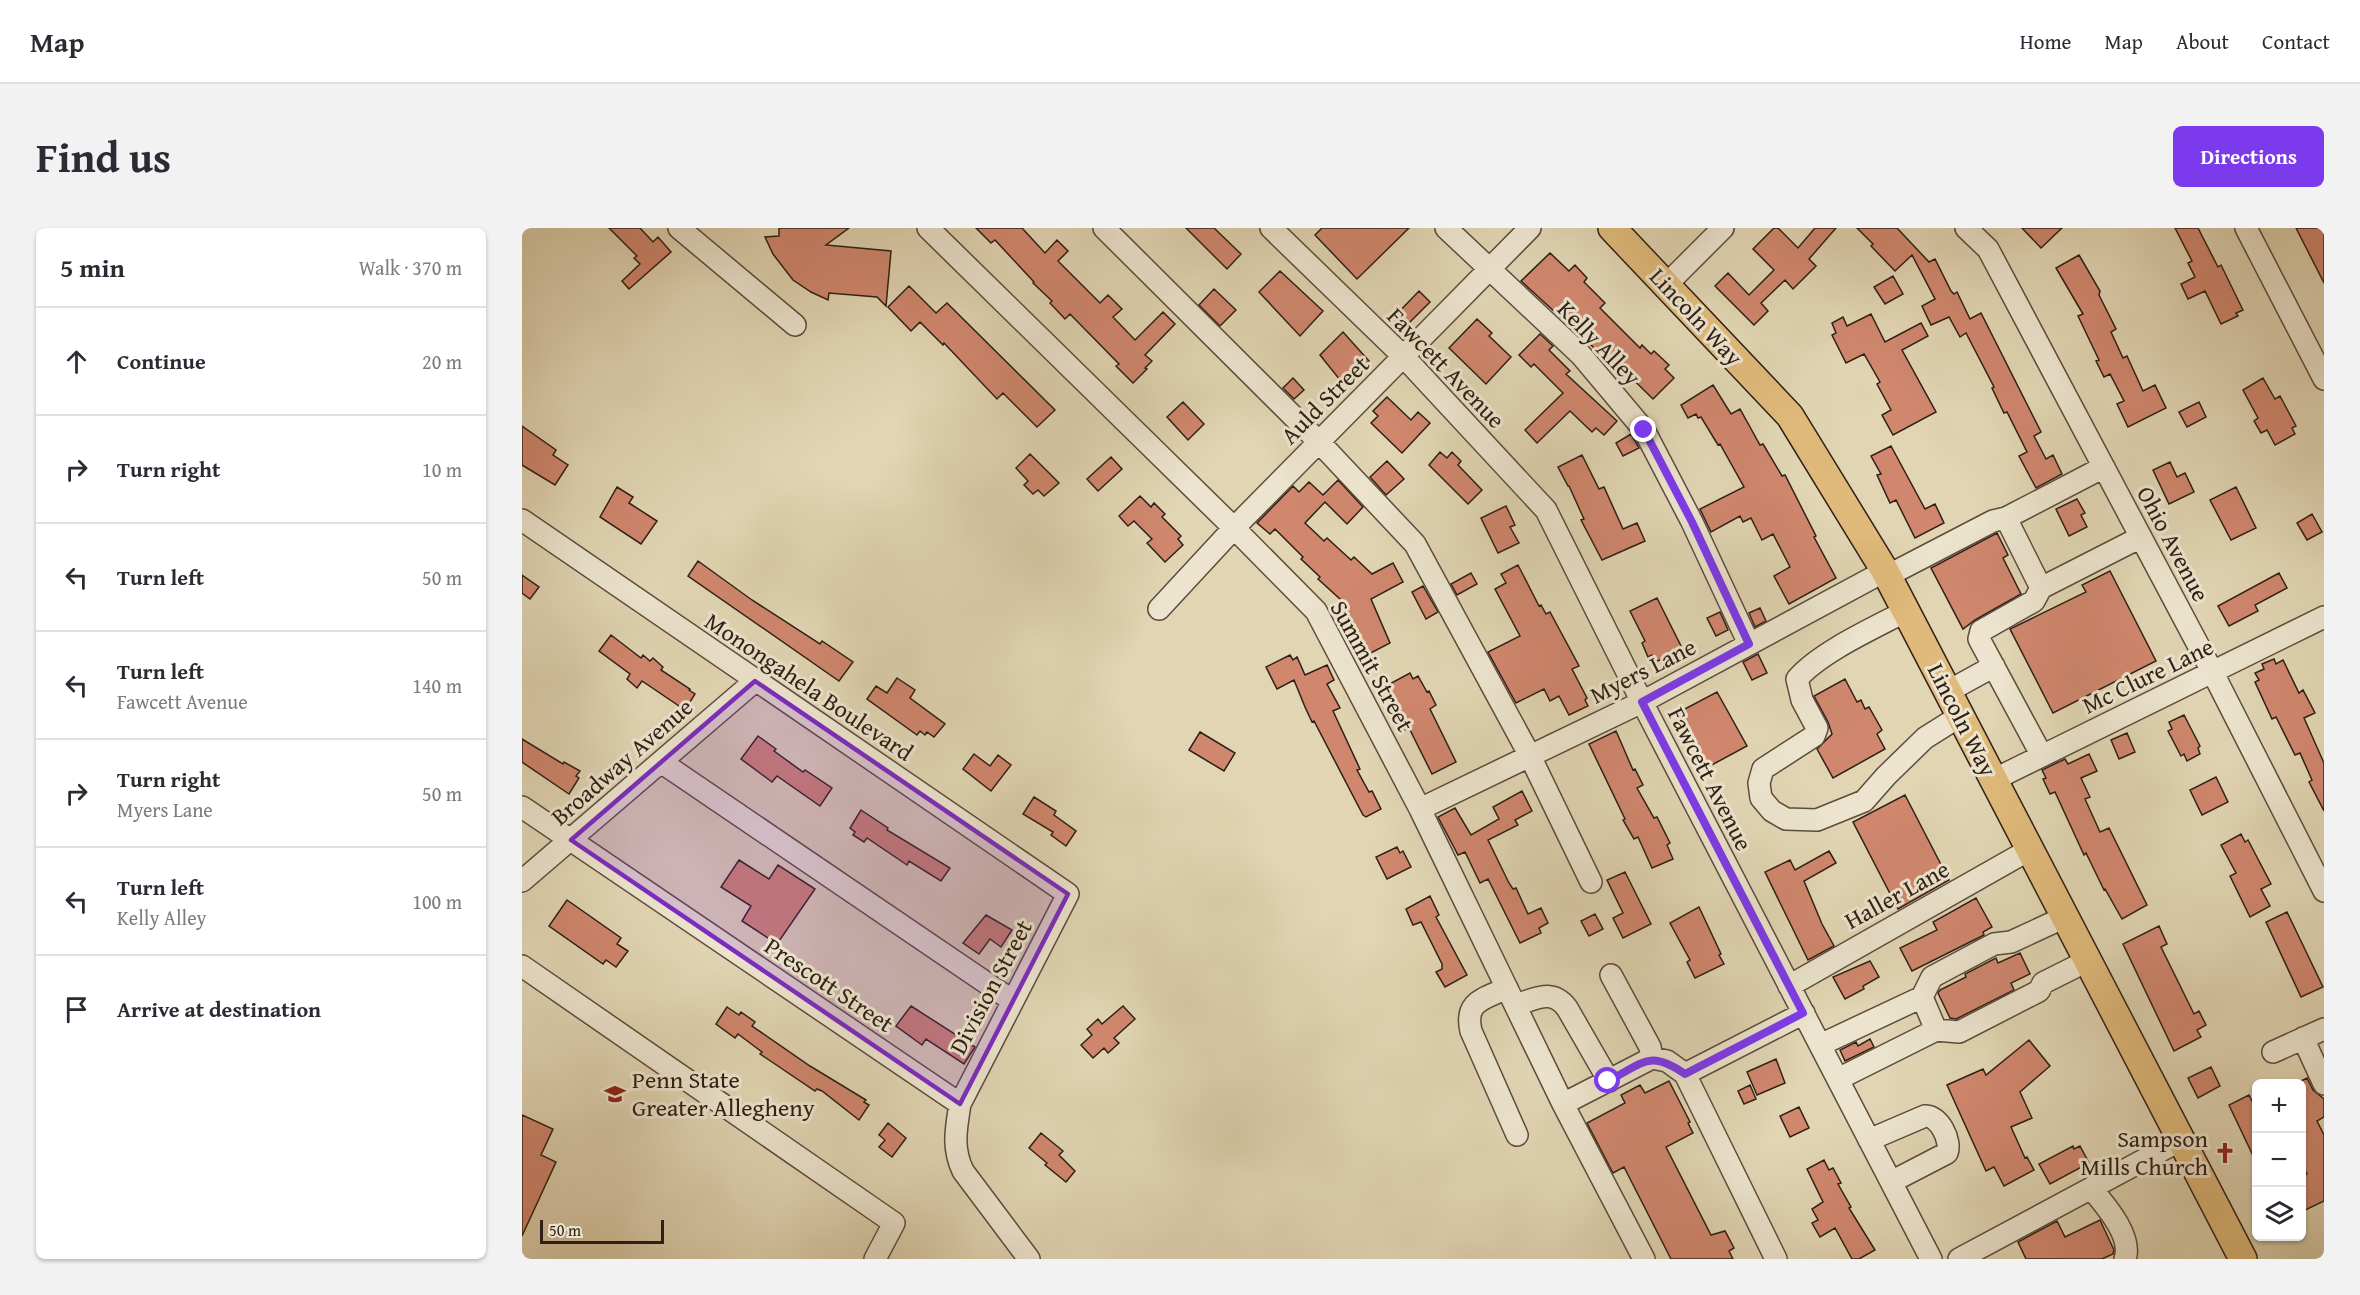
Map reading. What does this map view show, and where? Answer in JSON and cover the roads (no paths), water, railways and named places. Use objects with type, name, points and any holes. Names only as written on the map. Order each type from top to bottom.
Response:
[{"type":"main road","name":"Lincoln Way","points":[[1612,228],[1790,416],[1886,573],[1906,610],[2243,1259]]},
{"type":"street","name":"Summit Street","points":[[928,228],[1316,611],[1420,809],[1563,1104],[1644,1259]]},
{"type":"street","points":[[1104,228],[1319,442],[1414,544],[1530,756],[1591,882]]},
{"type":"street","name":"Fawcett Avenue","points":[[1271,228],[1404,357],[1546,510],[1642,702],[1931,1259]]},
{"type":"street","name":"Kelly Alley","points":[[1446,228],[1581,355],[1644,430],[1692,522],[1749,644]]},
{"type":"street","name":"Auld Street","points":[[1159,609],[1234,528],[1530,228]]},
{"type":"street","points":[[1666,285],[1724,228]]},
{"type":"street","name":"Ohio Avenue","points":[[1966,228],[1988,249],[2213,673],[2324,891]]},
{"type":"street","points":[[2246,228],[2324,379]]},
{"type":"street","points":[[684,232],[795,325]]},
{"type":"street","name":"Myers Lane","points":[[1420,809],[1642,702],[1886,573],[2006,518],[2103,467]]},
{"type":"street","points":[[2006,518],[2041,588]]},
{"type":"street","name":"Monongahela Boulevard","points":[[522,520],[1068,894]]},
{"type":"street","points":[[2042,756],[1979,639],[1981,631],[2034,601],[2041,588],[2141,537]]},
{"type":"street","points":[[1906,610],[1834,650],[1797,679],[1798,687],[1817,728],[1814,736],[1763,770],[1759,783],[1761,798],[1772,811],[1786,819],[1816,820],[1864,801],[1925,738],[1960,716]]},
{"type":"street","name":"Mc Clure Lane","points":[[1993,780],[2324,617]]},
{"type":"street","points":[[1947,692],[1994,666]]},
{"type":"street","name":"Broadway Avenue","points":[[522,881],[755,681]]},
{"type":"street","points":[[661,762],[1013,1001]]},
{"type":"street","name":"Prescott Street","points":[[522,807],[960,1104]]},
{"type":"street","name":"Haller Lane","points":[[1789,986],[2029,850]]},
{"type":"street","name":"Division Street","points":[[960,1104],[1068,894]]},
{"type":"street","points":[[1820,1045],[1922,997],[1932,977],[1994,944],[2011,942],[2065,917]]},
{"type":"street","points":[[1838,1079],[1936,1030],[1959,1032],[2039,991],[2043,983],[2087,961]]},
{"type":"street","points":[[522,966],[894,1223],[875,1259]]},
{"type":"street","points":[[1611,975],[1650,1047],[1652,1058]]},
{"type":"street","points":[[1517,1135],[1471,1031],[1468,1019],[1470,1010],[1476,1003],[1511,996],[1560,998],[1568,1008],[1608,1081]]},
{"type":"street","points":[[1922,997],[1936,1030]]},
{"type":"street","points":[[1685,1074],[1803,1013]]},
{"type":"street","points":[[2273,1052],[2324,1029]]},
{"type":"street","points":[[2303,1038],[2324,1084]]},
{"type":"street","points":[[1563,1104],[1652,1058],[1667,1062],[1685,1074],[1776,1259]]},
{"type":"street","points":[[960,1104],[954,1141],[959,1164],[1029,1259]]},
{"type":"street","points":[[1869,1140],[1925,1116],[1932,1115],[1937,1119],[1948,1142],[1947,1153],[1891,1182]]},
{"type":"street","points":[[1959,1259],[1990,1252],[2091,1188],[2181,1140]]},
{"type":"street","points":[[2091,1188],[2110,1211],[2125,1239],[2125,1259]]},
{"type":"place","name":"Penn State Greater Allegheny","points":[[615,1094]]},
{"type":"place","name":"Sampson Mills Church","points":[[2225,1153]]}]
